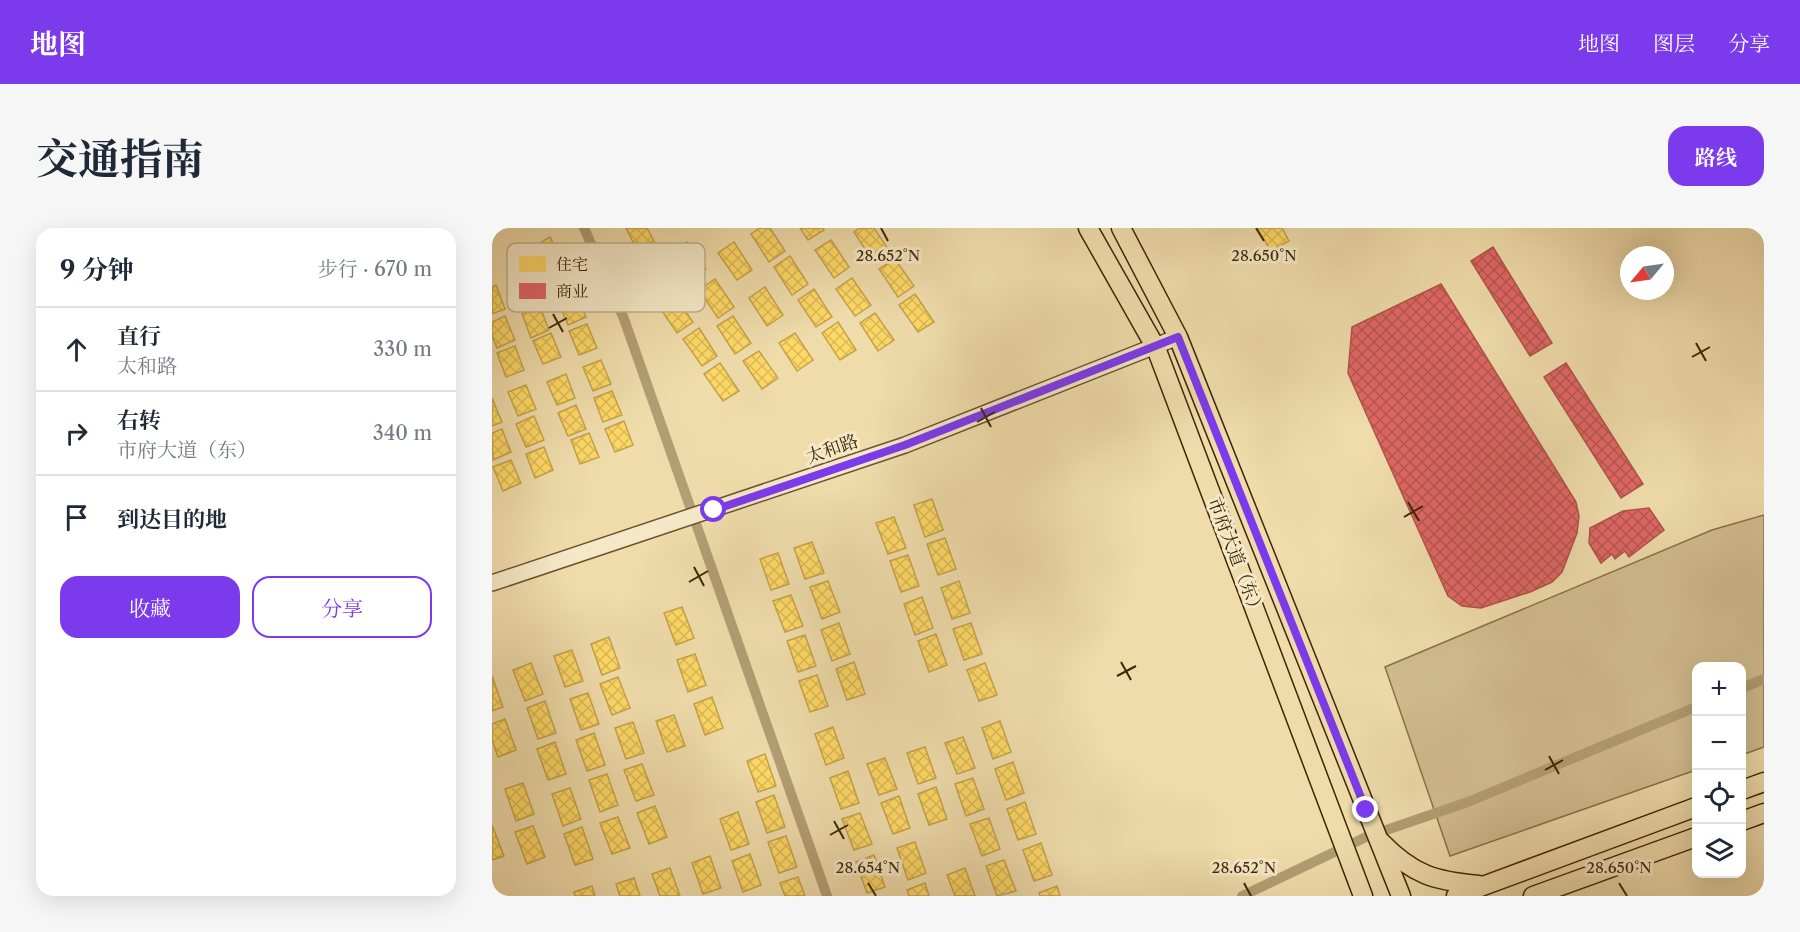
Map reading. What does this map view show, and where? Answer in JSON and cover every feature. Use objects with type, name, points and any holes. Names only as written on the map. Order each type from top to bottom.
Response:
[{"type":"main road","name":"市府大道（东）","points":[[1088,228],[1156,348],[1338,825],[1359,889]]},
{"type":"main road","name":"市府大道（东）","points":[[1121,228],[1178,337],[1401,896]]},
{"type":"main road","points":[[1746,789],[1764,782]]},
{"type":"main road","points":[[1456,896],[1692,808]]},
{"type":"main road","points":[[1746,820],[1764,813]]},
{"type":"main road","points":[[1377,838],[1417,873],[1434,880],[1484,886]]},
{"type":"main road","points":[[1533,896],[1692,838]]},
{"type":"street","name":"太和路","points":[[492,583],[905,445],[1156,348],[1178,337]]},
{"type":"shaded area","points":[[1764,515],[1764,747],[1746,754],[1746,662],[1692,662],[1692,771],[1450,856],[1385,667],[1712,530]]},
{"type":"building: 住宅","points":[[626,228],[647,228],[654,241],[650,243],[634,243]]},
{"type":"building: 住宅","points":[[760,228],[770,228],[785,251],[769,262],[751,234]]},
{"type":"building: 住宅","points":[[800,228],[823,228],[824,230],[808,240]]},
{"type":"building: 住宅","points":[[860,228],[874,228],[888,249],[872,260],[854,232]]},
{"type":"building: 住宅","points":[[1257,228],[1282,228],[1289,241],[1271,251]]},
{"type":"building: 住宅","points":[[550,237],[553,243],[540,243]]},
{"type":"building: 住宅","points":[[831,240],[849,267],[834,278],[815,250]]},
{"type":"building: 住宅","points":[[734,242],[752,270],[737,280],[718,253]]},
{"type":"building: 住宅","points":[[790,256],[808,284],[792,295],[774,267]]},
{"type":"building: 住宅","points":[[895,259],[914,286],[898,297],[879,269]]},
{"type":"building: 住宅","points":[[852,278],[871,305],[855,316],[836,289]]},
{"type":"building: 住宅","points":[[715,279],[734,307],[718,318],[705,299],[705,286]]},
{"type":"building: 住宅","points":[[496,285],[505,309],[492,314],[492,287]]},
{"type":"building: 住宅","points":[[765,287],[783,315],[767,326],[749,298]]},
{"type":"building: 住宅","points":[[814,289],[832,317],[816,327],[798,300]]},
{"type":"building: 住宅","points":[[915,294],[934,322],[918,332],[899,305]]},
{"type":"building: 住宅","points":[[542,312],[549,330],[531,338],[522,314]]},
{"type":"building: 住宅","points":[[563,312],[584,312],[586,317],[568,325]]},
{"type":"building: 住宅","points":[[663,312],[686,312],[693,322],[677,333]]},
{"type":"building: 住宅","points":[[875,313],[894,340],[878,351],[860,323]]},
{"type":"building: 住宅","points":[[505,316],[515,340],[497,348],[492,336],[492,322]]},
{"type":"building: 住宅","points":[[733,316],[751,343],[735,354],[717,326]]},
{"type":"building: 住宅","points":[[838,322],[856,350],[840,360],[822,333]]},
{"type":"building: 住宅","points":[[587,324],[597,348],[579,355],[569,331]]},
{"type":"building: 住宅","points":[[699,328],[717,356],[702,366],[683,339]]},
{"type":"building: 住宅","points":[[551,333],[561,357],[543,364],[533,341]]},
{"type":"building: 住宅","points":[[795,333],[813,360],[797,371],[779,343]]},
{"type":"building: 住宅","points":[[515,346],[524,370],[506,377],[497,353]]},
{"type":"building: 住宅","points":[[759,351],[778,378],[762,389],[743,361]]},
{"type":"building: 住宅","points":[[601,360],[611,384],[593,391],[583,367]]},
{"type":"building: 住宅","points":[[720,363],[739,391],[723,401],[704,374]]},
{"type":"building: 住宅","points":[[566,374],[575,398],[557,405],[547,382]]},
{"type":"building: 住宅","points":[[526,385],[536,409],[518,416],[508,392]]},
{"type":"building: 住宅","points":[[612,391],[622,415],[603,422],[594,398]]},
{"type":"building: 住宅","points":[[492,398],[502,422],[492,426]]},
{"type":"building: 住宅","points":[[576,405],[586,429],[568,436],[558,413]]},
{"type":"building: 住宅","points":[[534,416],[544,440],[526,447],[516,424]]},
{"type":"building: 住宅","points":[[624,421],[633,445],[615,452],[605,429]]},
{"type":"building: 住宅","points":[[502,429],[511,452],[493,460],[492,433]]},
{"type":"building: 住宅","points":[[589,433],[599,457],[580,464],[571,440]]},
{"type":"building: 住宅","points":[[544,447],[553,470],[535,478],[526,454]]},
{"type":"building: 住宅","points":[[511,460],[521,483],[503,491],[493,467]]},
{"type":"building: 住宅","points":[[932,499],[943,530],[925,537],[914,505]]},
{"type":"building: 住宅","points":[[894,517],[906,548],[888,554],[876,523]]},
{"type":"building: 住宅","points":[[945,538],[956,569],[938,575],[927,544]]},
{"type":"building: 住宅","points":[[812,542],[824,573],[805,579],[794,548]]},
{"type":"building: 住宅","points":[[778,553],[789,584],[771,590],[760,559]]},
{"type":"building: 住宅","points":[[908,555],[919,586],[901,592],[890,561]]},
{"type":"building: 住宅","points":[[828,581],[840,612],[822,619],[810,587]]},
{"type":"building: 住宅","points":[[959,581],[970,613],[952,619],[941,588]]},
{"type":"building: 住宅","points":[[791,595],[803,626],[785,632],[773,601]]},
{"type":"building: 住宅","points":[[922,597],[933,628],[915,635],[904,604]]},
{"type":"building: 住宅","points":[[682,607],[694,638],[676,645],[664,613]]},
{"type":"building: 住宅","points":[[839,623],[850,654],[832,661],[821,630]]},
{"type":"building: 住宅","points":[[971,623],[982,654],[964,660],[953,629]]},
{"type":"building: 住宅","points":[[936,634],[947,665],[929,672],[918,641]]},
{"type":"building: 住宅","points":[[805,635],[816,666],[798,672],[787,641]]},
{"type":"building: 住宅","points":[[609,637],[620,668],[602,675],[591,644]]},
{"type":"building: 住宅","points":[[572,650],[583,681],[565,687],[554,656]]},
{"type":"building: 住宅","points":[[695,654],[706,685],[688,692],[677,660]]},
{"type":"building: 住宅","points":[[854,662],[865,694],[847,700],[836,669]]},
{"type":"building: 住宅","points":[[531,663],[543,694],[525,701],[513,670]]},
{"type":"building: 住宅","points":[[985,663],[997,695],[979,701],[967,670]]},
{"type":"building: 住宅","points":[[817,675],[828,706],[810,712],[799,681]]},
{"type":"building: 住宅","points":[[492,676],[503,707],[492,711]]},
{"type":"building: 住宅","points":[[618,677],[630,708],[612,715],[600,684]]},
{"type":"building: 住宅","points":[[588,693],[599,724],[581,730],[570,699]]},
{"type":"building: 住宅","points":[[712,697],[723,728],[705,735],[694,704]]},
{"type":"building: 住宅","points":[[545,701],[556,733],[538,739],[527,708]]},
{"type":"building: 住宅","points":[[674,715],[685,746],[667,752],[656,721]]},
{"type":"building: 住宅","points":[[505,719],[516,750],[498,757],[492,740],[492,724]]},
{"type":"building: 住宅","points":[[1000,721],[1011,752],[993,759],[982,728]]},
{"type":"building: 住宅","points":[[633,722],[644,753],[626,759],[615,728]]},
{"type":"building: 住宅","points":[[833,727],[844,758],[826,765],[815,734]]},
{"type":"building: 住宅","points":[[594,733],[605,765],[587,771],[576,740]]},
{"type":"building: 住宅","points":[[963,737],[975,768],[957,774],[945,743]]},
{"type":"building: 住宅","points":[[555,742],[566,774],[548,780],[537,749]]},
{"type":"building: 住宅","points":[[925,747],[936,778],[918,784],[907,753]]},
{"type":"building: 住宅","points":[[765,754],[776,786],[758,792],[747,761]]},
{"type":"building: 住宅","points":[[885,758],[897,789],[879,795],[867,764]]},
{"type":"building: 住宅","points":[[1013,762],[1024,793],[1006,800],[995,769]]},
{"type":"building: 住宅","points":[[642,764],[654,795],[636,801],[624,770]]},
{"type":"building: 住宅","points":[[848,771],[859,803],[841,809],[830,778]]},
{"type":"building: 住宅","points":[[607,774],[618,805],[600,812],[589,780]]},
{"type":"building: 住宅","points":[[973,778],[984,809],[966,816],[955,784]]},
{"type":"building: 住宅","points":[[523,783],[534,814],[516,821],[505,789]]},
{"type":"building: 住宅","points":[[936,787],[947,819],[929,825],[918,794]]},
{"type":"building: 住宅","points":[[570,788],[581,819],[563,826],[552,794]]},
{"type":"building: 住宅","points":[[774,795],[785,827],[767,833],[756,802]]},
{"type":"building: 住宅","points":[[899,796],[910,828],[893,834],[881,803]]},
{"type":"building: 住宅","points":[[1025,802],[1036,834],[1018,840],[1007,809]]},
{"type":"building: 住宅","points":[[655,806],[667,837],[649,844],[637,813]]},
{"type":"building: 住宅","points":[[738,812],[749,844],[731,850],[720,819]]},
{"type":"building: 住宅","points":[[860,813],[872,844],[854,850],[842,819]]},
{"type":"building: 住宅","points":[[618,817],[630,848],[612,854],[600,823]]},
{"type":"building: 住宅","points":[[989,818],[1000,849],[982,856],[970,824]]},
{"type":"building: 住宅","points":[[492,825],[504,856],[492,860]]},
{"type":"building: 住宅","points":[[533,826],[545,857],[527,864],[515,832]]},
{"type":"building: 住宅","points":[[582,827],[593,859],[575,865],[564,834]]},
{"type":"building: 住宅","points":[[786,836],[797,867],[779,873],[768,842]]},
{"type":"building: 住宅","points":[[915,842],[926,873],[908,880],[897,848]]},
{"type":"building: 住宅","points":[[1041,843],[1052,875],[1034,881],[1023,850]]},
{"type":"building: 住宅","points":[[750,854],[761,885],[743,892],[732,861]]},
{"type":"building: 住宅","points":[[874,855],[885,887],[867,893],[856,862]]},
{"type":"building: 住宅","points":[[710,856],[721,888],[703,894],[692,863]]},
{"type":"building: 住宅","points":[[1004,860],[1016,891],[997,896],[986,866]]},
{"type":"building: 住宅","points":[[670,868],[680,896],[660,896],[652,874]]},
{"type":"building: 住宅","points":[[965,868],[975,896],[955,896],[947,875]]},
{"type":"building: 住宅","points":[[798,877],[805,896],[785,896],[780,883]]},
{"type":"building: 住宅","points":[[634,878],[640,896],[620,896],[616,884]]},
{"type":"building: 住宅","points":[[925,883],[929,896],[909,896],[907,890]]},
{"type":"building: 住宅","points":[[592,886],[595,896],[575,896],[574,892]]},
{"type":"building: 住宅","points":[[1057,886],[1060,896],[1040,896],[1039,893]]},
{"type":"building: 商业","points":[[1493,247],[1552,343],[1530,356],[1471,261]]},
{"type":"building: 商业","points":[[1441,284],[1576,502],[1579,516],[1577,533],[1562,572],[1552,582],[1530,592],[1481,608],[1462,606],[1448,596],[1348,373],[1352,327]]},
{"type":"building: 商业","points":[[1566,363],[1643,484],[1621,498],[1544,377]]},
{"type":"building: 商业","points":[[1649,508],[1664,530],[1629,557],[1625,551],[1615,559],[1612,554],[1601,563],[1589,543],[1590,528],[1623,511]]},
{"type":"waterway","points":[[584,228],[591,243]]},
{"type":"waterway","points":[[621,312],[827,896]]},
{"type":"waterway","points":[[1746,686],[1764,679]]},
{"type":"waterway","points":[[1242,896],[1366,837],[1468,802],[1692,709]]},
{"type":"route","points":[[714,510],[905,445],[1156,348],[1178,337],[1366,810]]}]
